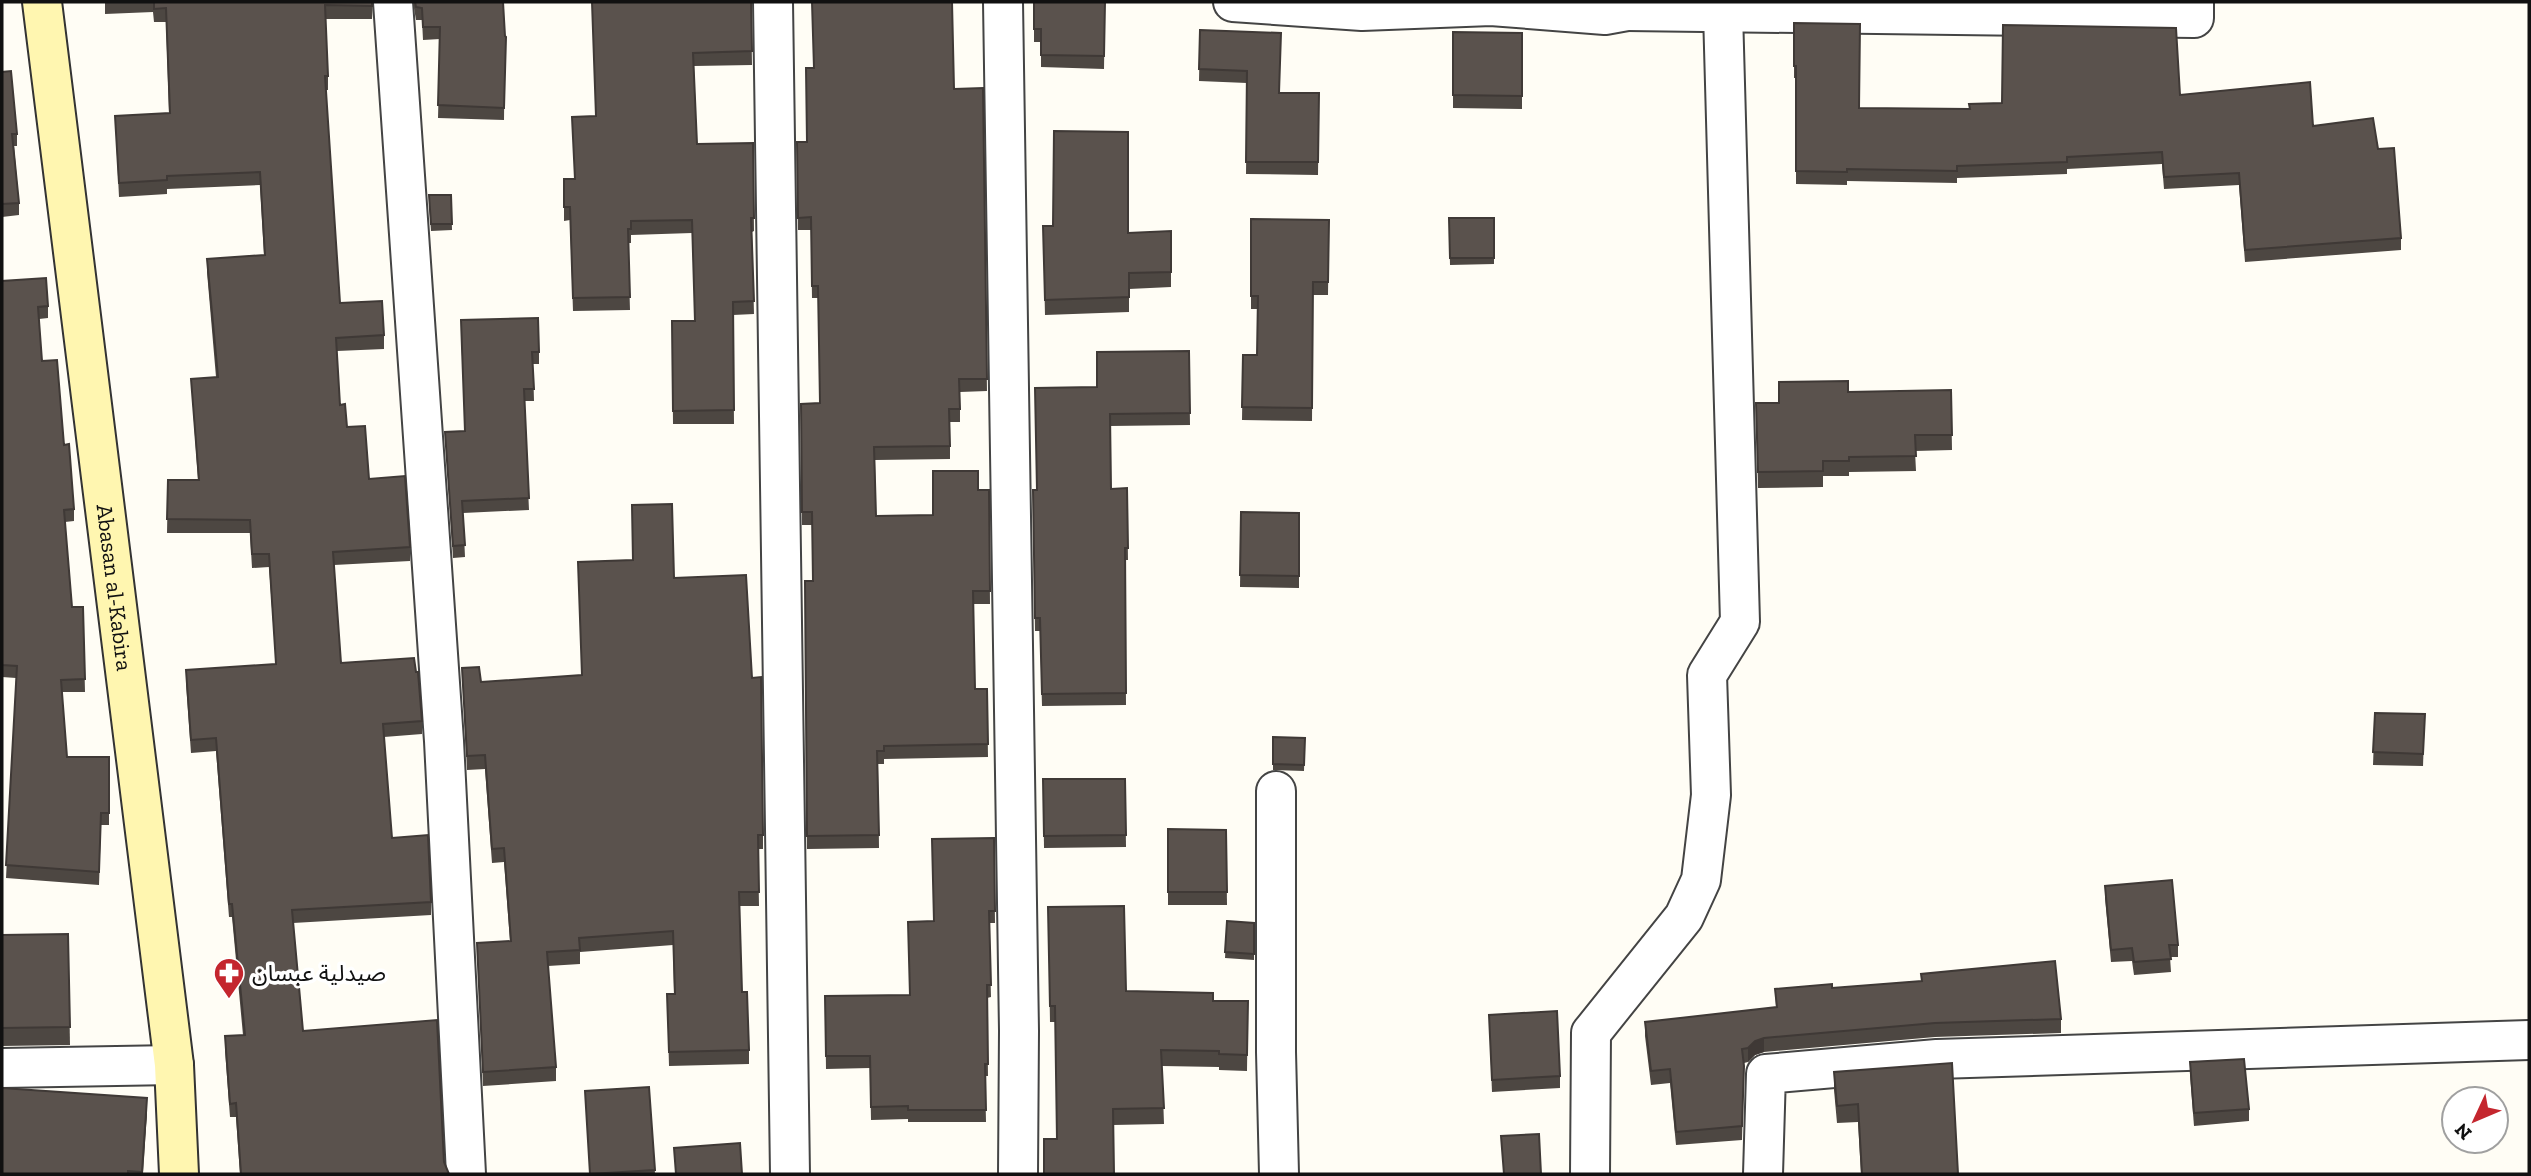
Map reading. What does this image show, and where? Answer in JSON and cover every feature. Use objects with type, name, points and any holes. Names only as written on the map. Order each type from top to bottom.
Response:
[{"type":"main road","name":"Abasan al-Kabira","points":[[42,2],[174,1065],[179,1174]]},
{"type":"street","points":[[393,2],[444,741],[466,1174]]},
{"type":"street","points":[[773,2],[790,1174]]},
{"type":"street","points":[[1003,2],[1019,1017],[1018,1174]]},
{"type":"street","points":[[1233,2],[1362,11],[1491,6],[1605,15],[1628,6],[1723,12],[2194,18],[2194,2]]},
{"type":"street","points":[[1590,1174],[1591,1033],[1684,917],[1701,880],[1711,795],[1707,675],[1740,622],[1723,12]]},
{"type":"street","points":[[1276,791],[1279,1174]]},
{"type":"street","points":[[1763,1174],[1766,1074],[1937,1059],[2529,1040]]},
{"type":"street","points":[[2,1068],[174,1065]]},
{"type":"building","points":[[154,2],[372,2],[372,6],[325,5],[328,76],[325,76],[340,303],[382,301],[384,335],[336,338],[340,405],[345,404],[347,427],[365,426],[369,479],[405,476],[410,547],[333,552],[341,663],[414,658],[418,672],[422,721],[383,724],[392,838],[428,835],[431,902],[292,910],[303,1031],[437,1020],[444,1162],[449,1174],[241,1174],[236,1103],[230,1104],[225,1036],[245,1035],[232,904],[229,904],[216,738],[191,740],[186,670],[276,664],[269,554],[252,554],[250,520],[167,519],[168,480],[199,480],[191,379],[218,377],[207,259],[265,255],[260,172],[167,176],[167,180],[119,183],[115,116],[170,113],[166,8],[154,9]]},
{"type":"building","points":[[415,2],[503,2],[506,37],[504,108],[438,105],[440,27],[423,27],[422,8],[416,7]]},
{"type":"building","points":[[592,2],[751,2],[752,51],[693,53],[697,144],[753,143],[754,218],[751,218],[754,301],[733,302],[734,410],[673,411],[672,321],[695,321],[692,220],[631,221],[631,229],[628,229],[630,297],[573,298],[570,207],[564,207],[564,179],[575,179],[572,117],[596,116]]},
{"type":"building","points":[[812,2],[952,2],[954,89],[983,88],[987,379],[959,379],[960,409],[949,409],[950,446],[874,447],[876,516],[933,515],[933,471],[978,471],[978,490],[989,490],[990,591],[973,591],[975,689],[987,689],[988,744],[884,746],[884,751],[877,751],[879,835],[807,836],[805,581],[813,581],[812,512],[802,512],[801,404],[820,403],[818,286],[812,286],[811,217],[798,218],[797,142],[807,142],[806,68],[814,68]]},
{"type":"building","points":[[1034,2],[1105,2],[1104,56],[1041,55],[1041,29],[1034,29]]},
{"type":"building","points":[[1794,23],[1860,24],[1859,108],[1970,109],[1969,104],[2002,103],[2003,25],[2176,28],[2180,95],[2310,82],[2313,126],[2373,118],[2378,149],[2394,148],[2401,238],[2245,250],[2239,173],[2164,177],[2162,152],[2067,157],[2067,162],[1957,166],[1957,171],[1796,171]]},
{"type":"building","points":[[1200,30],[1281,33],[1279,93],[1319,93],[1318,162],[1246,162],[1247,71],[1199,69]]},
{"type":"building","points":[[1453,32],[1522,33],[1522,96],[1453,95]]},
{"type":"building","points":[[11,71],[17,134],[12,134],[19,203],[2,204],[2,72]]},
{"type":"building","points":[[1054,131],[1128,132],[1128,233],[1171,231],[1171,272],[1129,273],[1129,297],[1045,300],[1043,226],[1053,226]]},
{"type":"building","points":[[429,195],[451,195],[452,224],[431,224]]},
{"type":"building","points":[[1449,218],[1494,218],[1494,258],[1450,258]]},
{"type":"building","points":[[1251,219],[1329,220],[1328,282],[1313,282],[1312,408],[1242,407],[1243,355],[1257,355],[1258,296],[1251,296]]},
{"type":"building","points":[[46,278],[48,306],[38,307],[42,361],[57,360],[64,445],[69,444],[74,509],[64,510],[72,607],[83,607],[85,679],[61,680],[67,757],[109,757],[109,813],[101,813],[99,872],[6,865],[17,666],[2,665],[2,281]]},
{"type":"building","points":[[538,318],[539,352],[532,352],[534,389],[524,389],[529,498],[462,501],[465,545],[453,546],[445,432],[465,431],[461,320]]},
{"type":"building","points":[[1189,351],[1190,413],[1110,414],[1111,489],[1127,488],[1126,693],[1042,694],[1040,618],[1035,618],[1035,388],[1097,387],[1097,352]]},
{"type":"building","points":[[1848,381],[1848,392],[1951,390],[1952,435],[1915,435],[1916,456],[1849,457],[1849,461],[1823,461],[1823,471],[1758,472],[1756,403],[1779,403],[1779,382]]},
{"type":"building","points":[[672,504],[674,578],[746,575],[752,678],[761,677],[763,835],[758,835],[759,892],[739,892],[742,992],[747,992],[749,1050],[669,1052],[667,994],[675,994],[673,931],[579,938],[580,950],[547,952],[556,1067],[483,1072],[477,943],[511,941],[504,848],[492,849],[485,755],[467,756],[462,668],[479,667],[481,682],[582,675],[578,562],[633,560],[632,505]]},
{"type":"building","points":[[1241,512],[1299,513],[1299,576],[1240,575]]},
{"type":"building","points":[[2375,713],[2425,714],[2423,754],[2373,752]]},
{"type":"building","points":[[1273,737],[1305,738],[1304,765],[1273,764]]},
{"type":"building","points":[[1043,779],[1125,779],[1126,835],[1044,836]]},
{"type":"building","points":[[1168,829],[1226,830],[1227,892],[1168,892]]},
{"type":"building","points":[[994,838],[995,911],[989,911],[991,985],[987,985],[986,1110],[871,1107],[870,1056],[826,1056],[825,996],[910,995],[908,922],[934,921],[932,839]]},
{"type":"building","points":[[2172,880],[2178,945],[2169,945],[2171,959],[2134,962],[2132,948],[2111,950],[2105,886]]},
{"type":"building","points":[[1124,906],[1126,991],[1213,993],[1213,1001],[1248,1001],[1247,1055],[1219,1054],[1219,1051],[1161,1050],[1164,1108],[1113,1109],[1114,1174],[1044,1174],[1044,1139],[1057,1139],[1055,1006],[1050,1006],[1048,907]]},
{"type":"building","points":[[1227,921],[1254,923],[1254,954],[1225,952]]},
{"type":"building","points":[[68,934],[70,1027],[2,1028],[2,935]]},
{"type":"building","points":[[2055,961],[2061,1019],[1935,1023],[1755,1041],[1748,1048],[1742,1049],[1742,1126],[1676,1132],[1670,1069],[1651,1071],[1645,1022],[1777,1007],[1775,989],[1922,981],[1921,974]]},
{"type":"building","points":[[1557,1011],[1560,1076],[1492,1080],[1489,1015]]},
{"type":"building","points":[[2244,1059],[2249,1109],[2194,1113],[2190,1062]]},
{"type":"building","points":[[1952,1063],[1958,1174],[1862,1174],[1858,1104],[1837,1106],[1834,1072]]},
{"type":"building","points":[[649,1087],[655,1170],[590,1174],[585,1091]]},
{"type":"building","points":[[2,1088],[147,1098],[142,1172],[2,1174]]},
{"type":"building","points":[[1539,1134],[1541,1174],[1504,1174],[1501,1136]]},
{"type":"building","points":[[740,1143],[742,1174],[676,1174],[674,1148]]},
{"type":"place","name":"صيدلية عبسان","points":[[229,1000]]}]
